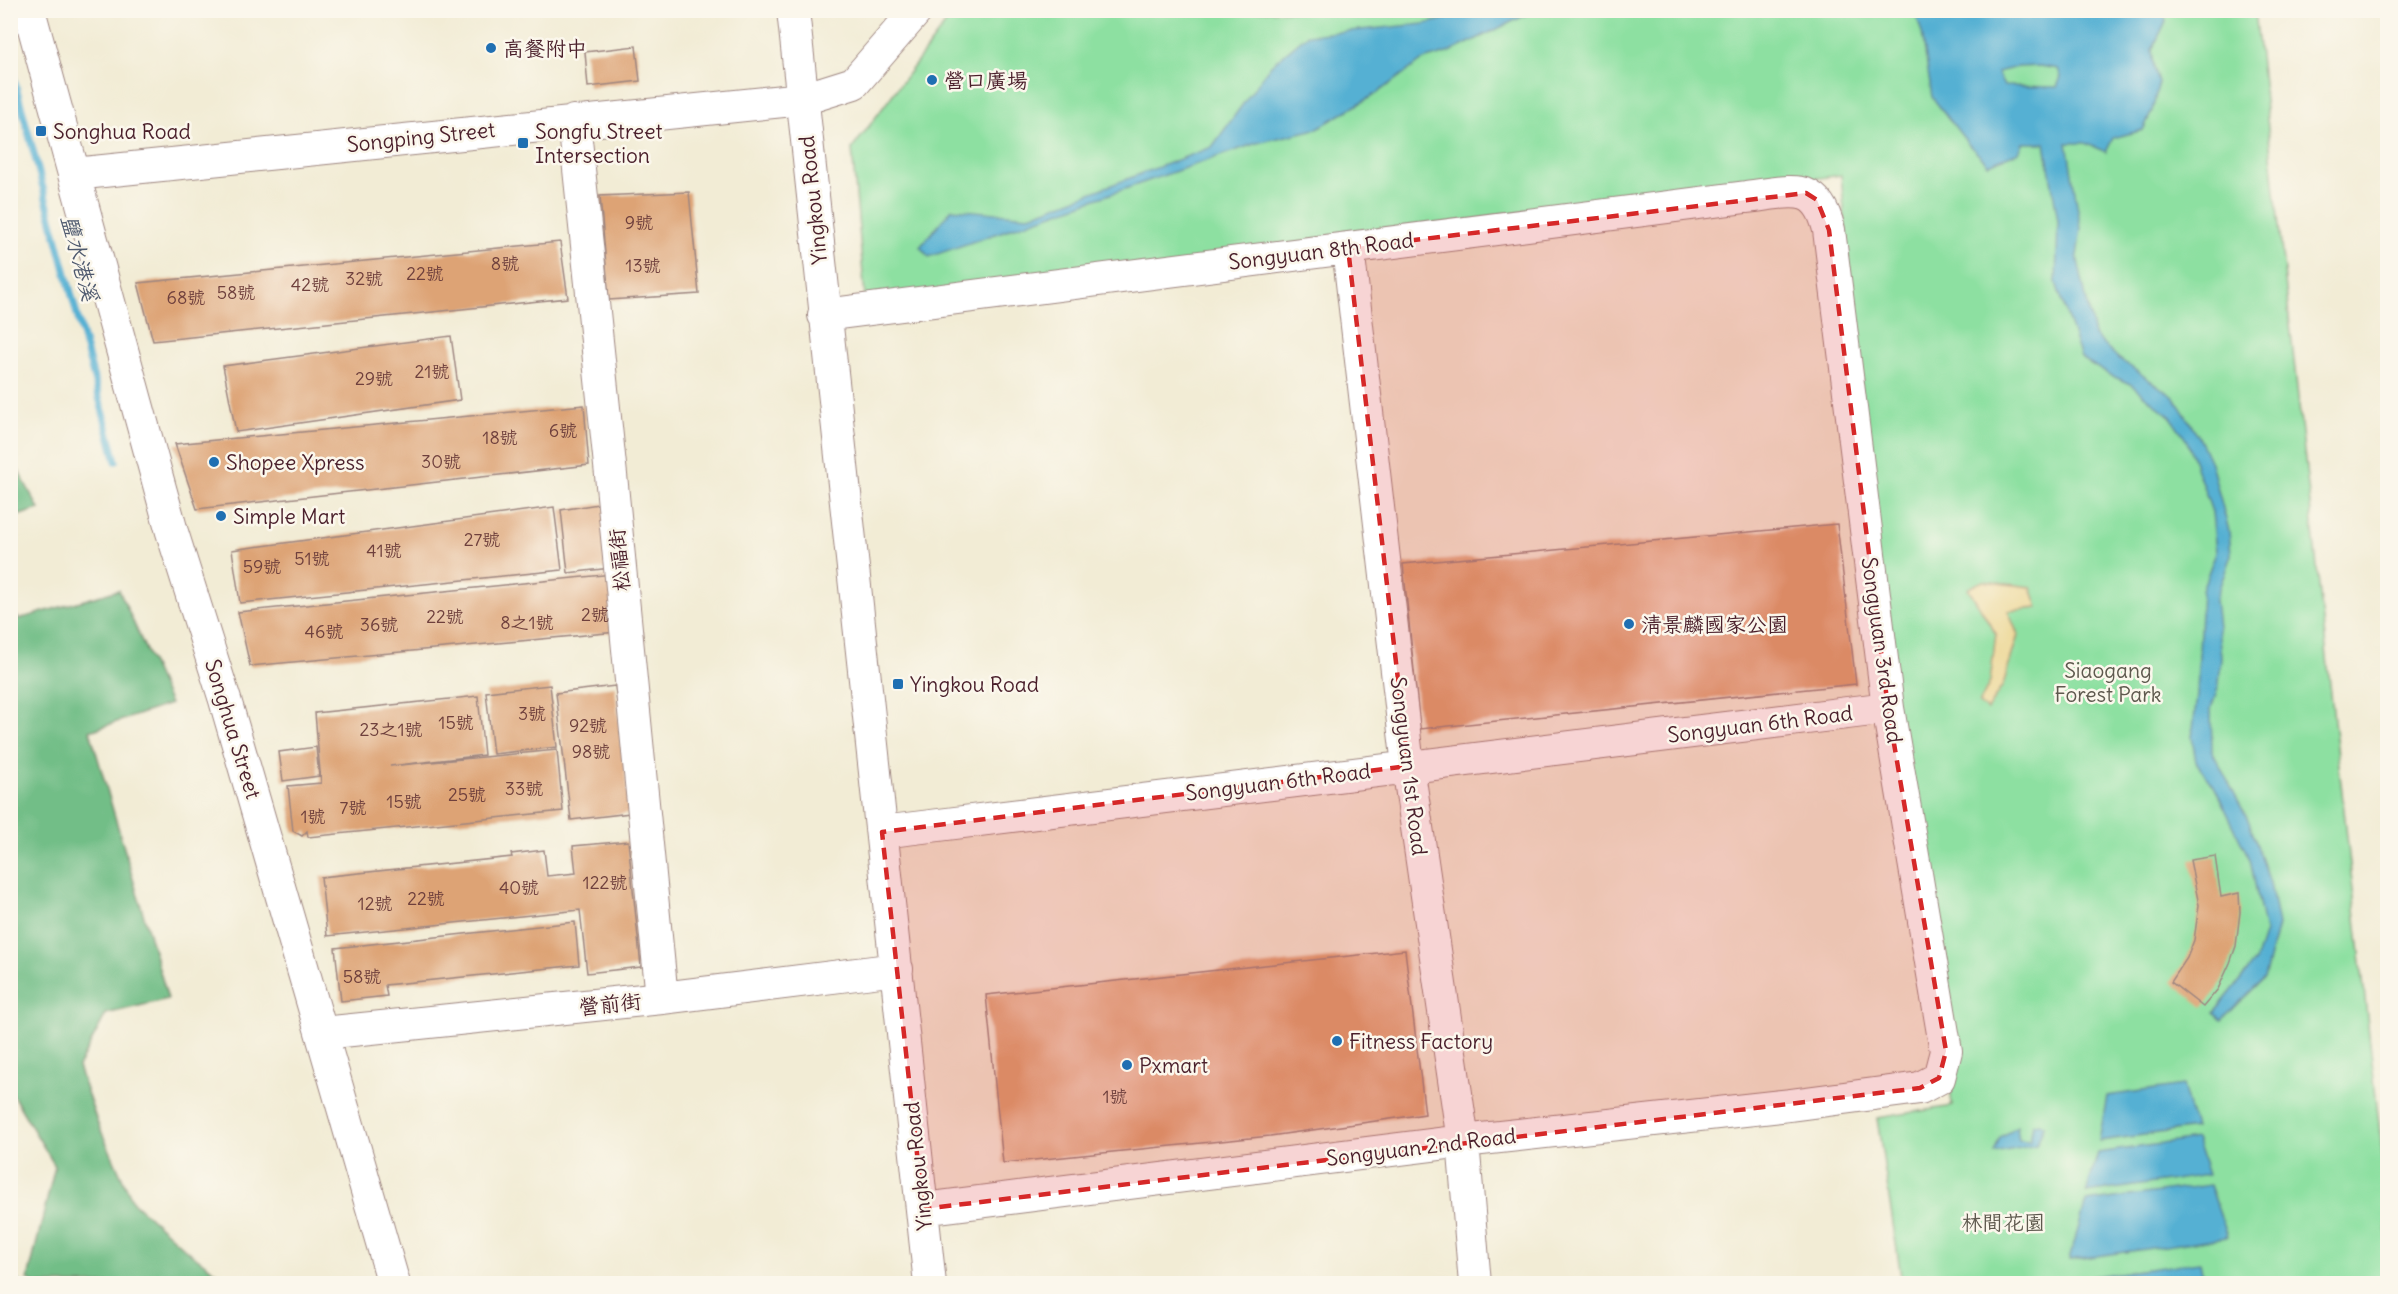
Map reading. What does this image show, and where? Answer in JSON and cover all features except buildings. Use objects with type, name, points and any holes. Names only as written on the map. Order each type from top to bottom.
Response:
[{"type":"street","points":[[29,10],[74,174]]},
{"type":"street","name":"Yingkou Road","points":[[793,10],[930,1284]]},
{"type":"street","name":"Songping Street","points":[[74,174],[803,99],[854,83],[917,10]]},
{"type":"street","name":"松福街","points":[[573,121],[611,475],[662,998]]},
{"type":"street","name":"Songhua Street","points":[[74,174],[172,532],[225,700],[394,1284]]},
{"type":"street","name":"Songyuan 8th Road","points":[[824,315],[1746,197],[1806,193],[1817,200]]},
{"type":"street","name":"Songyuan 3rd Road","points":[[1817,200],[1826,214],[1829,230],[1888,708],[1946,1051],[1939,1078],[1920,1088]]},
{"type":"street","name":"Songyuan 1st Road","points":[[1348,248],[1408,766],[1463,1141],[1475,1284]]},
{"type":"street","name":"Songyuan 6th Road","points":[[882,832],[1888,708]]},
{"type":"street","name":"營前街","points":[[323,1033],[662,998],[897,969]]},
{"type":"street","name":"Songyuan 2nd Road","points":[[923,1209],[1463,1141],[1778,1107],[1920,1088]]},
{"type":"highlighted area","points":[[1806,193],[1817,200],[1829,230],[1888,708],[1946,1051],[1939,1078],[1920,1088],[923,1209],[882,832],[1408,766],[1348,248]]},
{"type":"green space","name":"Siaogang Forest Park","points":[[955,11],[2255,11],[2387,1196],[2387,1283],[1902,1283],[1877,1118],[1952,1106],[1946,1051],[1888,708],[1841,175],[866,309],[852,149]]},
{"type":"green space","points":[[10,455],[39,509],[11,518],[10,518]]},
{"type":"green space","points":[[119,590],[170,704],[90,731],[168,999],[106,1014],[78,1067],[98,1124],[133,1202],[185,1249],[231,1283],[35,1284],[28,1279],[55,1166],[11,1092],[11,610],[19,619]]},
{"type":"sand","points":[[1983,581],[2031,587],[2038,608],[2008,611],[2018,635],[2003,685],[1987,710],[1979,704],[1990,682],[1996,634],[1968,588]]},
{"type":"water","points":[[2161,10],[2166,21],[2152,50],[2159,82],[2152,111],[2143,130],[2113,138],[2106,152],[2085,143],[2067,143],[2081,229],[2077,256],[2094,335],[2118,358],[2174,397],[2198,435],[2211,463],[2229,531],[2231,555],[2215,600],[2221,656],[2219,685],[2211,709],[2212,751],[2249,822],[2270,883],[2278,925],[2264,978],[2222,1020],[2214,1013],[2255,962],[2265,932],[2250,860],[2214,786],[2196,762],[2192,737],[2197,695],[2202,590],[2216,552],[2212,512],[2187,441],[2171,417],[2130,384],[2081,358],[2056,283],[2058,221],[2045,143],[2023,143],[2019,152],[1988,164],[1969,145],[1932,97],[1922,33],[1915,11]],"holes":[[[2040,66],[2058,69],[2061,77],[2057,87],[2004,86],[1997,72],[2018,67]]]},
{"type":"water","points":[[1479,11],[1534,11],[1450,52],[1423,60],[1374,95],[1316,129],[1257,143],[929,257],[920,247],[952,209],[1029,216],[1212,147],[1271,65],[1307,35],[1424,24]]},
{"type":"water","points":[[2183,1085],[2195,1128],[2099,1141],[2107,1096]]},
{"type":"water","points":[[2040,1123],[2044,1126],[2036,1145],[1994,1153],[2000,1138],[2017,1126],[2019,1140],[2030,1141],[2033,1124]]},
{"type":"water","points":[[2196,1139],[2208,1175],[2086,1193],[2098,1153]]},
{"type":"water","points":[[2210,1185],[2228,1237],[2069,1260],[2086,1202]]},
{"type":"water","points":[[2200,1262],[2204,1282],[2066,1283],[2067,1280]]},
{"type":"waterway","name":"鹽水港溪","points":[[10,64],[116,461]]},
{"type":"waterway","name":"鹽水港溪","points":[[10,1276],[17,1284]]},
{"type":"place","name":"高餐附中","points":[[491,48]]},
{"type":"place","name":"營口廣場","points":[[932,80]]},
{"type":"place","name":"Songhua Road","points":[[41,131]]},
{"type":"place","name":"Songfu Street Intersection","points":[[523,143]]},
{"type":"place","name":"Shopee Xpress","points":[[214,462]]},
{"type":"place","name":"Simple Mart","points":[[221,516]]},
{"type":"place","name":"清景麟國家公園","points":[[1629,624]]},
{"type":"place","name":"Yingkou Road","points":[[898,684]]},
{"type":"place","name":"Fitness Factory","points":[[1337,1041]]},
{"type":"place","name":"Pxmart","points":[[1127,1065]]},
{"type":"park label","name":"林間花園","points":[[2003,1222]]}]
